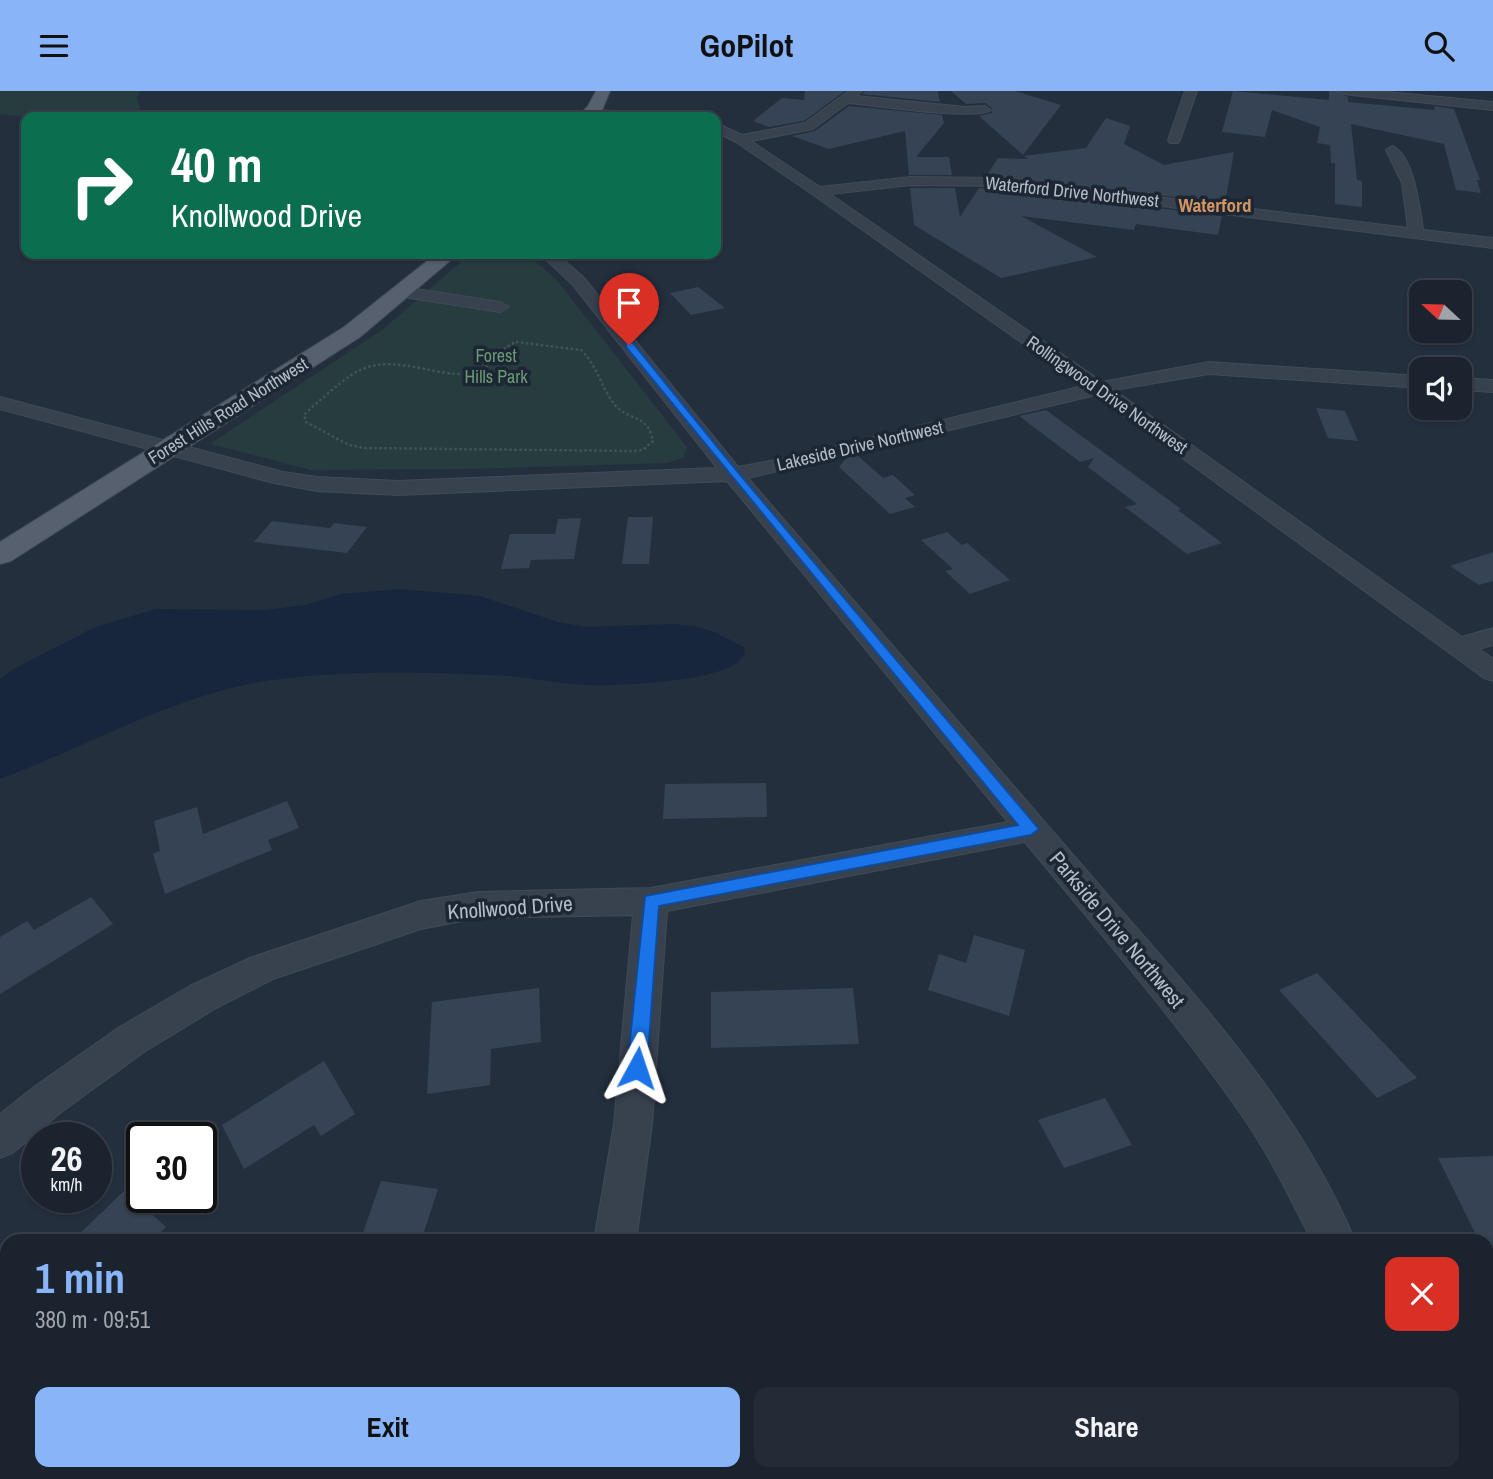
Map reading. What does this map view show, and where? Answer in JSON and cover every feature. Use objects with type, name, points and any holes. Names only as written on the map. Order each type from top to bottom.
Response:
[{"type":"main road","points":[[590,112],[603,91]]},
{"type":"main road","name":"Forest Hills Road Northwest","points":[[0,555],[352,332],[442,259]]},
{"type":"street","points":[[1174,140],[1191,91]]},
{"type":"street","points":[[1343,91],[1493,106]]},
{"type":"street","points":[[740,139],[809,126],[852,95],[965,111],[985,110]]},
{"type":"street","name":"Rollingwood Drive Northwest","points":[[721,130],[740,139],[817,191],[1101,390],[1461,646],[1493,672]]},
{"type":"street","points":[[1392,150],[1409,183],[1416,233]]},
{"type":"street","name":"Waterford Drive Northwest","points":[[817,191],[911,181],[991,182],[1493,243]]},
{"type":"street","name":"Parkside Drive Northwest","points":[[554,259],[578,281],[733,474],[1182,1007],[1256,1103],[1292,1161],[1330,1234]]},
{"type":"street","points":[[403,292],[441,295],[450,301],[500,307]]},
{"type":"street","name":"Lakeside Drive Northwest","points":[[0,403],[282,478],[357,487],[461,486],[733,474],[800,461],[1138,379],[1209,368],[1409,380]]},
{"type":"street","points":[[1472,385],[1493,386]]},
{"type":"street","points":[[1461,646],[1493,636]]},
{"type":"street","name":"Knollwood Drive","points":[[0,1139],[47,1100],[131,1040],[203,996],[274,964],[421,915],[478,905],[651,901],[1031,829]]},
{"type":"street","points":[[616,1234],[633,1124],[651,901]]},
{"type":"path","points":[[524,343],[547,348],[570,346],[582,351],[616,407],[648,423],[653,441],[647,447],[631,451],[364,448],[332,437],[306,422],[304,415],[363,367],[389,364],[465,374],[485,368],[509,344],[524,343]]},
{"type":"green space","points":[[0,91],[140,91],[137,97],[141,112],[21,112],[21,116],[0,114]]},
{"type":"green space","name":"Forest Hills Park","points":[[464,259],[532,259],[556,279],[687,447],[684,457],[668,463],[311,470],[210,444],[382,330]]},
{"type":"water","points":[[400,589],[480,596],[558,622],[586,627],[673,624],[694,626],[715,632],[744,647],[745,654],[735,664],[720,671],[641,684],[587,685],[508,676],[440,673],[366,673],[259,682],[227,689],[169,708],[0,779],[0,679],[10,671],[95,627],[156,609],[265,610],[305,605],[341,594]]},
{"type":"building","points":[[805,91],[845,91],[804,121],[769,127],[753,121],[782,98],[804,100]]},
{"type":"building","points":[[865,91],[938,91],[940,102],[862,94]]},
{"type":"building","points":[[951,91],[1015,91],[1061,105],[1023,155],[979,116],[992,113],[992,108],[985,103],[966,104]]},
{"type":"building","points":[[1233,91],[1329,100],[1329,91],[1335,91],[1348,97],[1348,102],[1435,110],[1434,106],[1454,109],[1480,180],[1477,180],[1481,193],[1456,190],[1444,144],[1351,124],[1357,180],[1362,181],[1362,207],[1335,204],[1335,163],[1331,163],[1330,145],[1317,143],[1320,127],[1272,110],[1265,137],[1222,132]]},
{"type":"building","points":[[849,106],[942,115],[944,123],[916,157],[949,157],[952,175],[909,175],[905,131],[829,149],[792,136],[815,131]]},
{"type":"building","points":[[1106,118],[1130,126],[1124,144],[1164,165],[1234,152],[1225,203],[987,175],[998,158],[1028,159],[1024,156],[1086,148]]},
{"type":"building","points":[[910,188],[955,188],[960,217],[979,188],[1222,216],[1218,235],[1136,224],[1134,230],[1021,216],[1097,257],[1001,278],[914,225]]},
{"type":"building","points":[[698,287],[725,308],[691,315],[670,293]]},
{"type":"building","points":[[1316,408],[1345,411],[1358,441],[1328,438]]},
{"type":"building","points":[[1046,410],[1181,509],[1178,510],[1222,543],[1187,554],[1125,507],[1137,504],[1088,467],[1094,458],[1080,462],[1019,416]]},
{"type":"building","points":[[857,455],[883,478],[893,475],[915,495],[905,498],[915,507],[890,514],[839,467],[847,457]]},
{"type":"building","points":[[628,517],[653,517],[649,564],[622,564]]},
{"type":"building","points":[[581,518],[574,559],[531,560],[529,568],[501,569],[510,534],[555,534],[558,519]]},
{"type":"building","points":[[272,521],[330,528],[334,523],[367,527],[347,553],[254,542]]},
{"type":"building","points":[[947,532],[962,545],[967,543],[1010,580],[970,594],[945,571],[953,569],[921,540]]},
{"type":"building","points":[[1493,552],[1493,581],[1479,585],[1450,566]]},
{"type":"building","points":[[766,783],[767,817],[663,819],[665,784]]},
{"type":"building","points":[[287,801],[299,828],[268,840],[272,850],[165,894],[153,854],[160,851],[154,821],[197,807],[203,834]]},
{"type":"building","points":[[91,897],[113,924],[0,994],[0,937],[27,921],[34,930]]},
{"type":"building","points":[[974,935],[1025,950],[1009,1016],[928,990],[939,954],[966,963]]},
{"type":"building","points":[[1317,973],[1417,1078],[1377,1098],[1279,990]]},
{"type":"building","points":[[539,988],[541,1042],[491,1049],[490,1085],[427,1094],[432,1002]]},
{"type":"building","points":[[853,988],[859,1044],[711,1048],[711,992]]},
{"type":"building","points":[[324,1061],[355,1114],[321,1136],[314,1125],[244,1169],[222,1125]]},
{"type":"building","points":[[1105,1098],[1132,1145],[1064,1168],[1038,1120]]},
{"type":"building","points":[[1493,1156],[1493,1234],[1476,1234],[1438,1158]]},
{"type":"building","points":[[381,1181],[438,1189],[423,1234],[362,1234]]},
{"type":"building","points":[[125,1190],[126,1213],[150,1213],[166,1227],[159,1234],[79,1234],[101,1213],[112,1213],[112,1203]]},
{"type":"district","name":"Waterford","points":[[1215,205]]},
{"type":"route","points":[[629,345],[733,474],[1031,829],[651,901],[637,1068]]}]
